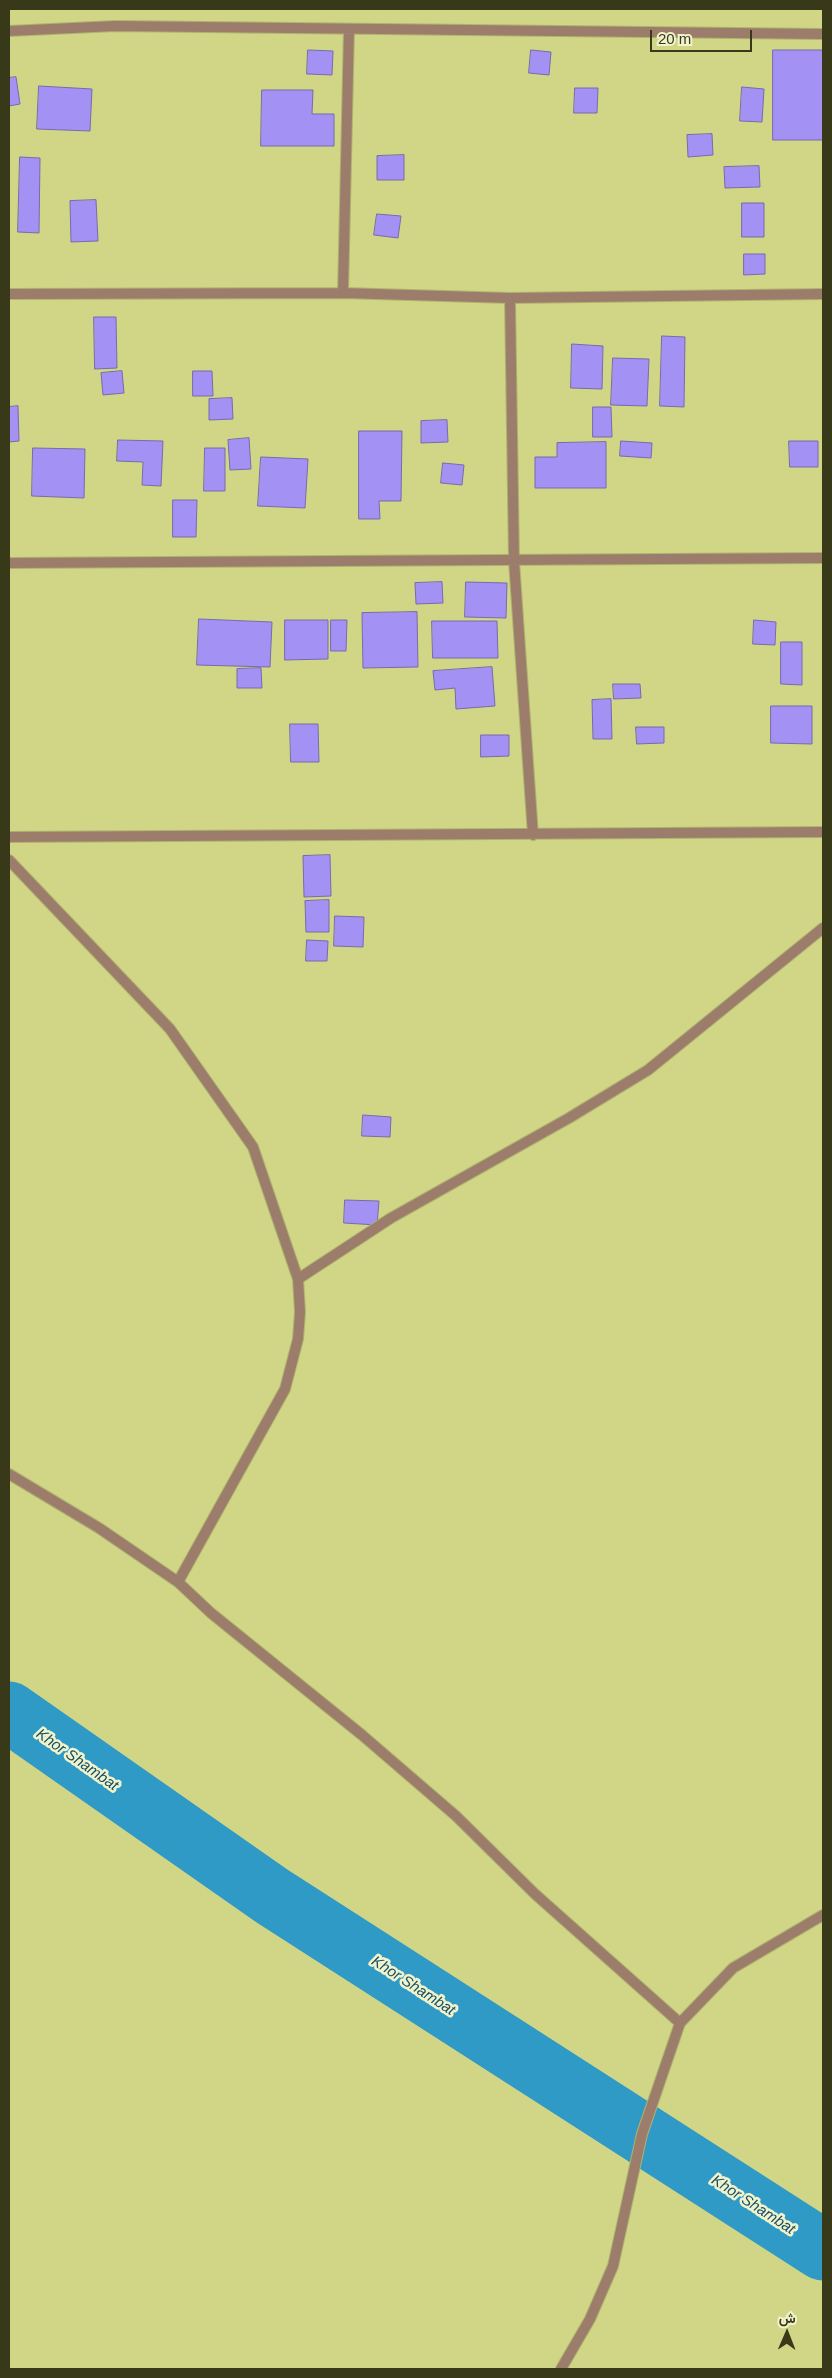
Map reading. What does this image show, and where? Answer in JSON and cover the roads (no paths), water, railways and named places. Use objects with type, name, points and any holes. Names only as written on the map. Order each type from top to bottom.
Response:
[{"type":"street","points":[[9,31],[116,26],[823,34]]},
{"type":"street","points":[[343,293],[349,29]]},
{"type":"street","points":[[9,294],[343,293],[510,298],[823,294]]},
{"type":"street","points":[[510,298],[514,561],[533,835]]},
{"type":"street","points":[[9,562],[823,558]]},
{"type":"street","points":[[9,837],[823,832]]},
{"type":"street","points":[[9,860],[170,1029],[248,1140],[253,1148],[298,1279],[300,1312],[298,1339],[285,1389],[178,1582]]},
{"type":"street","points":[[298,1279],[391,1218],[569,1118],[648,1070],[823,928]]},
{"type":"street","points":[[9,1474],[99,1528],[178,1582],[211,1613],[362,1736],[456,1816],[535,1894],[680,2023]]},
{"type":"street","points":[[561,2369],[590,2319],[613,2266],[642,2134],[680,2023],[733,1968],[823,1915]]},
{"type":"waterway","name":"Khor Shambat","points":[[9,1712],[272,1896],[823,2250]]}]
